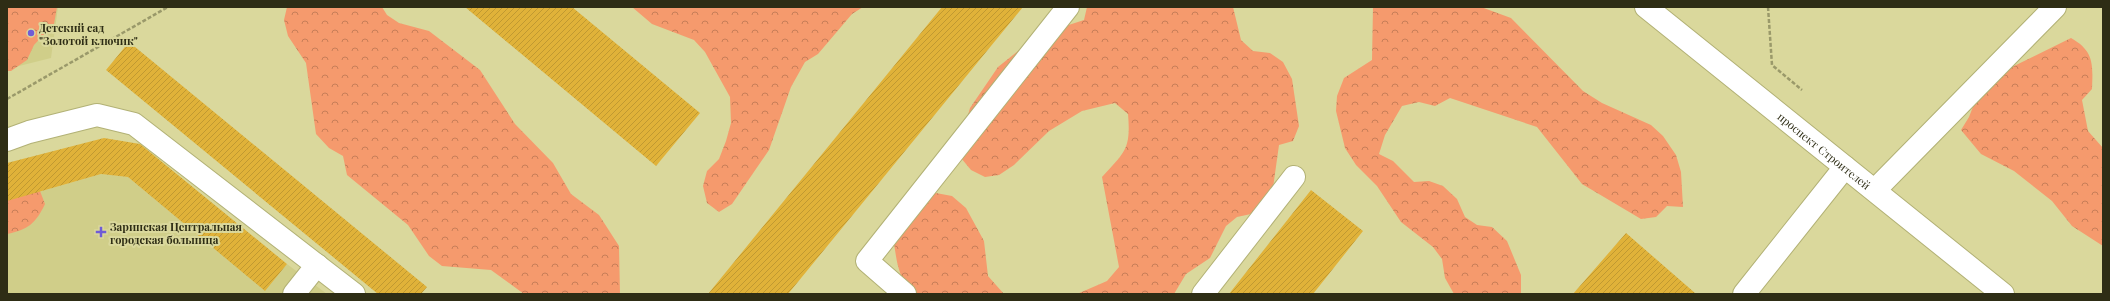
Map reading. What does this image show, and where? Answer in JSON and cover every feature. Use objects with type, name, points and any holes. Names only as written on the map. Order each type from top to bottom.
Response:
[{"type":"street","points":[[905,294],[867,261],[1068,7]]},
{"type":"street","name":"проспект Строителей","points":[[1646,7],[2003,294]]},
{"type":"street","points":[[1875,190],[2055,7]]},
{"type":"street","points":[[7,140],[29,132],[97,115],[134,124],[354,294]]},
{"type":"street","points":[[1744,294],[1845,167]]},
{"type":"street","points":[[1203,294],[1294,177]]},
{"type":"street","points":[[294,294],[317,265]]},
{"type":"path","points":[[7,99],[168,7]]},
{"type":"path","points":[[1768,7],[1772,65],[1802,90]]},
{"type":"shaded area","name":"Детский сад \"Золотой ключик\"","points":[[7,7],[58,7],[51,58],[7,69]]},
{"type":"shaded area","name":"Заринская Центральная городская больница","points":[[101,174],[128,177],[265,290],[287,264],[327,294],[7,294],[7,201]]},
{"type":"green space","name":"Детский сад \"Золотой ключик\"","points":[[7,7],[57,7],[54,24],[34,45],[27,60],[11,71],[7,71]]},
{"type":"green space","points":[[287,7],[382,7],[387,15],[399,23],[429,31],[480,70],[515,124],[553,163],[571,194],[599,215],[619,246],[620,294],[524,294],[491,270],[442,266],[429,256],[408,225],[347,175],[343,156],[329,148],[316,134],[306,63],[288,36],[284,20]]},
{"type":"green space","points":[[632,7],[863,7],[852,14],[818,54],[805,62],[791,87],[769,150],[732,204],[719,212],[707,203],[703,186],[707,171],[719,159],[726,141],[731,123],[730,97],[705,52],[694,40],[652,24]]},
{"type":"green space","points":[[1087,7],[1233,7],[1241,40],[1253,51],[1270,53],[1283,62],[1292,79],[1299,126],[1293,141],[1279,145],[1272,195],[1265,207],[1251,214],[1237,217],[1226,226],[1210,258],[1186,274],[1174,294],[1077,294],[1107,281],[1119,267],[1102,177],[1116,162],[1125,149],[1127,143],[1129,126],[1128,114],[1115,103],[1082,111],[1049,131],[1014,165],[999,175],[985,177],[971,170],[961,158],[960,142],[970,108],[998,67],[1038,35],[1084,20]]},
{"type":"green space","points":[[1373,7],[1481,7],[1511,18],[1583,91],[1602,103],[1651,125],[1663,136],[1676,155],[1681,172],[1683,207],[1667,206],[1656,217],[1641,219],[1582,184],[1537,127],[1450,98],[1435,106],[1419,102],[1402,106],[1385,135],[1379,154],[1393,161],[1414,182],[1429,181],[1443,186],[1457,199],[1465,217],[1477,225],[1492,227],[1507,241],[1521,275],[1521,294],[1454,294],[1445,278],[1442,259],[1433,247],[1401,222],[1377,186],[1356,165],[1345,148],[1336,111],[1337,96],[1344,78],[1372,60]]},
{"type":"green space","points":[[2071,38],[2079,43],[2088,53],[2092,65],[2092,89],[2082,100],[2088,131],[2103,148],[2103,246],[2072,226],[2052,201],[2014,171],[1981,154],[1961,130],[1969,117],[1978,94],[2014,66]]},
{"type":"green space","points":[[920,190],[952,196],[966,208],[984,241],[988,276],[1004,294],[919,294],[906,284],[899,270],[893,238]]},
{"type":"green space","points":[[40,191],[45,204],[35,221],[26,228],[7,234],[7,192]]},
{"type":"building","points":[[465,7],[572,7],[700,113],[656,166]]},
{"type":"building","points":[[942,7],[1023,7],[788,294],[708,294]]},
{"type":"building","points":[[129,42],[427,287],[421,294],[378,294],[106,70]]},
{"type":"building","points":[[104,138],[140,144],[287,264],[265,291],[128,177],[101,174],[7,201],[7,163]]},
{"type":"building","points":[[1311,190],[1363,231],[1313,294],[1229,294]]},
{"type":"building","points":[[1626,233],[1695,293],[1573,294]]},
{"type":"place","name":"Детский сад \"Золотой ключик\"","points":[[31,33]]},
{"type":"place","name":"Заринская Центральная городская больница","points":[[101,232]]}]
